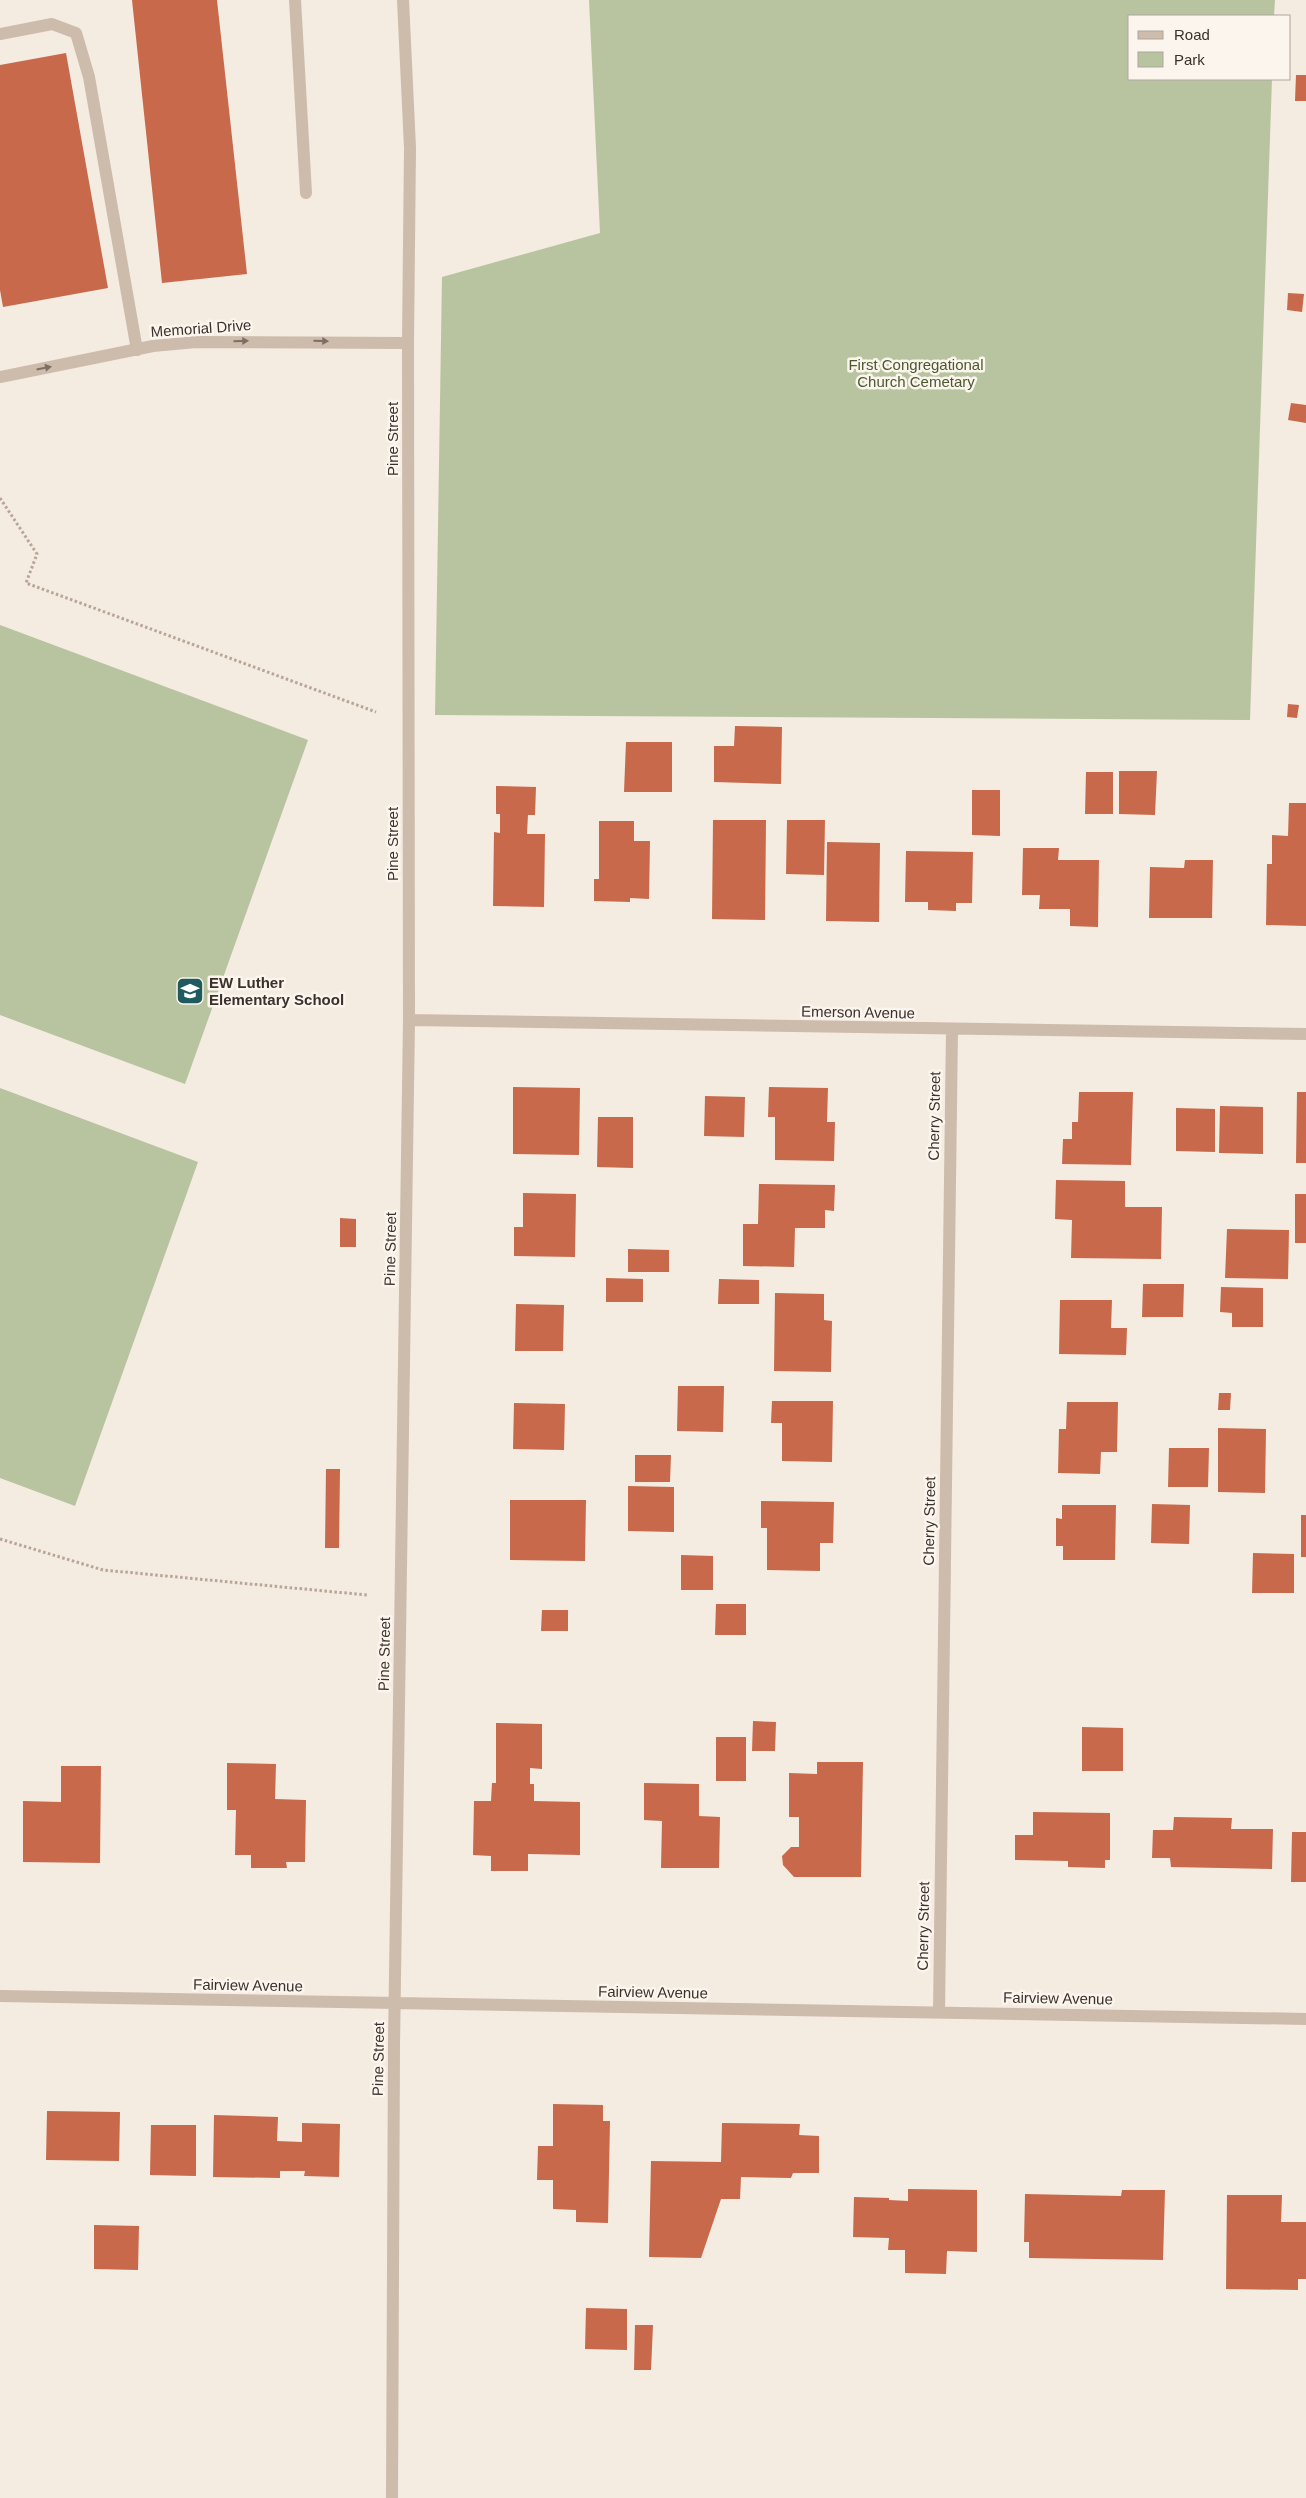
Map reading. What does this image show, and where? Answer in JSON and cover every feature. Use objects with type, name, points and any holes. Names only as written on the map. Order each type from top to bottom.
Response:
[{"type":"street","points":[[295,0],[306,194]]},
{"type":"street","name":"Pine Street","points":[[392,2498],[395,2005],[409,1020],[408,343],[410,148],[403,0]]},
{"type":"street","points":[[0,34],[52,24],[76,33],[89,77],[137,350]]},
{"type":"street","name":"Memorial Drive","points":[[0,377],[137,350],[196,342],[408,343]]},
{"type":"street","name":"Emerson Avenue","points":[[409,1020],[952,1030],[1306,1034]]},
{"type":"street","name":"Cherry Street","points":[[938,2012],[952,1030]]},
{"type":"street","name":"Fairview Avenue","points":[[0,1996],[395,2005],[1306,2019]]},
{"type":"path","points":[[0,498],[37,554],[26,583],[376,712]]},
{"type":"path","points":[[0,1539],[103,1570],[367,1595]]},
{"type":"green space","name":"First Congregational Church Cemetary","points":[[589,0],[1275,0],[1274,15],[1128,15],[1128,80],[1272,80],[1250,720],[435,715],[442,277],[600,233]]},
{"type":"green space","points":[[0,625],[308,740],[185,1084],[0,1015]]},
{"type":"green space","points":[[0,1088],[198,1162],[75,1506],[0,1478]]},
{"type":"building","points":[[132,0],[217,0],[247,274],[162,283]]},
{"type":"building","points":[[66,53],[108,288],[3,307],[0,290],[0,65]]},
{"type":"building","points":[[1296,75],[1306,75],[1306,101],[1295,101]]},
{"type":"building","points":[[1288,293],[1304,294],[1302,312],[1287,310]]},
{"type":"building","points":[[1291,403],[1306,405],[1306,423],[1288,420]]},
{"type":"building","points":[[1288,704],[1299,705],[1297,718],[1287,717]]},
{"type":"building","points":[[735,726],[782,727],[781,784],[714,782],[714,746],[734,746]]},
{"type":"building","points":[[626,742],[672,742],[672,792],[624,792]]},
{"type":"building","points":[[1119,771],[1157,771],[1155,815],[1119,814]]},
{"type":"building","points":[[1086,772],[1113,772],[1113,814],[1085,814]]},
{"type":"building","points":[[496,786],[536,787],[535,815],[528,815],[527,834],[545,834],[544,907],[493,906],[494,832],[500,833],[500,814],[496,814]]},
{"type":"building","points":[[972,790],[1000,790],[1000,836],[972,835]]},
{"type":"building","points":[[1289,803],[1306,803],[1306,926],[1266,925],[1267,864],[1272,864],[1272,835],[1288,836]]},
{"type":"building","points":[[713,820],[766,820],[765,920],[712,919]]},
{"type":"building","points":[[787,820],[825,820],[824,875],[786,874]]},
{"type":"building","points":[[599,821],[634,821],[634,841],[650,841],[649,899],[630,898],[630,902],[594,901],[594,879],[599,879]]},
{"type":"building","points":[[827,842],[880,843],[879,922],[826,921]]},
{"type":"building","points":[[1023,848],[1059,848],[1058,860],[1099,860],[1098,927],[1070,926],[1070,909],[1039,909],[1040,895],[1022,895]]},
{"type":"building","points":[[906,851],[973,852],[972,903],[956,903],[956,911],[928,910],[928,902],[905,902]]},
{"type":"building","points":[[1185,860],[1213,860],[1212,918],[1149,918],[1150,867],[1184,868]]},
{"type":"building","points":[[513,1087],[580,1088],[579,1155],[513,1154]]},
{"type":"building","points":[[769,1087],[828,1088],[827,1122],[835,1122],[834,1161],[775,1160],[775,1117],[768,1117]]},
{"type":"building","points":[[1079,1092],[1133,1092],[1131,1165],[1062,1164],[1063,1139],[1072,1139],[1072,1122],[1078,1122]]},
{"type":"building","points":[[1297,1092],[1306,1092],[1306,1163],[1296,1163]]},
{"type":"building","points":[[705,1096],[745,1097],[744,1137],[704,1136]]},
{"type":"building","points":[[1220,1106],[1263,1107],[1263,1154],[1219,1153]]},
{"type":"building","points":[[1176,1108],[1215,1109],[1215,1152],[1176,1151]]},
{"type":"building","points":[[598,1117],[633,1117],[633,1168],[597,1167]]},
{"type":"building","points":[[1056,1180],[1125,1181],[1125,1207],[1162,1207],[1161,1259],[1071,1258],[1072,1220],[1055,1219]]},
{"type":"building","points":[[759,1184],[835,1185],[834,1211],[825,1210],[825,1228],[795,1228],[794,1267],[743,1266],[743,1224],[758,1224]]},
{"type":"building","points":[[523,1193],[576,1194],[575,1257],[514,1256],[514,1227],[523,1227]]},
{"type":"building","points":[[1295,1194],[1306,1194],[1306,1243],[1295,1243]]},
{"type":"building","points":[[340,1218],[356,1219],[356,1247],[340,1247]]},
{"type":"building","points":[[1227,1229],[1289,1230],[1288,1279],[1225,1278]]},
{"type":"building","points":[[628,1249],[669,1250],[669,1272],[628,1272]]},
{"type":"building","points":[[606,1278],[643,1279],[643,1302],[606,1302]]},
{"type":"building","points":[[719,1279],[759,1280],[759,1304],[718,1304]]},
{"type":"building","points":[[1143,1284],[1184,1284],[1183,1317],[1142,1317]]},
{"type":"building","points":[[1221,1287],[1263,1288],[1263,1327],[1232,1327],[1232,1313],[1220,1312]]},
{"type":"building","points":[[775,1293],[824,1294],[824,1320],[832,1321],[831,1372],[774,1371]]},
{"type":"building","points":[[1060,1300],[1112,1300],[1111,1328],[1127,1328],[1126,1355],[1059,1354]]},
{"type":"building","points":[[516,1304],[564,1305],[563,1351],[515,1351]]},
{"type":"building","points":[[678,1386],[724,1386],[723,1432],[677,1431]]},
{"type":"building","points":[[1219,1393],[1231,1393],[1230,1410],[1218,1410]]},
{"type":"building","points":[[772,1401],[833,1401],[832,1462],[782,1461],[782,1423],[771,1423]]},
{"type":"building","points":[[1067,1402],[1118,1402],[1117,1452],[1101,1452],[1100,1474],[1058,1473],[1059,1429],[1066,1429]]},
{"type":"building","points":[[514,1403],[565,1404],[564,1450],[513,1449]]},
{"type":"building","points":[[1218,1428],[1266,1429],[1265,1493],[1218,1492]]},
{"type":"building","points":[[1169,1448],[1209,1448],[1208,1487],[1168,1487]]},
{"type":"building","points":[[635,1455],[671,1455],[670,1482],[635,1482]]},
{"type":"building","points":[[326,1469],[340,1469],[339,1548],[325,1548]]},
{"type":"building","points":[[628,1486],[674,1487],[674,1532],[628,1531]]},
{"type":"building","points":[[510,1500],[586,1500],[585,1561],[510,1560]]},
{"type":"building","points":[[761,1501],[834,1502],[833,1543],[820,1543],[820,1571],[767,1570],[767,1528],[761,1528]]},
{"type":"building","points":[[1152,1504],[1190,1505],[1189,1544],[1151,1543]]},
{"type":"building","points":[[1062,1505],[1116,1505],[1115,1560],[1063,1560],[1063,1546],[1056,1546],[1056,1518],[1062,1519]]},
{"type":"building","points":[[1301,1515],[1306,1515],[1306,1557],[1301,1557]]},
{"type":"building","points":[[1253,1553],[1294,1554],[1294,1593],[1252,1593]]},
{"type":"building","points":[[681,1555],[713,1556],[713,1590],[681,1590]]},
{"type":"building","points":[[716,1604],[746,1604],[746,1635],[715,1635]]},
{"type":"building","points":[[542,1610],[568,1610],[568,1631],[541,1631]]},
{"type":"building","points":[[753,1721],[776,1722],[775,1751],[752,1751]]},
{"type":"building","points":[[496,1723],[542,1724],[542,1769],[530,1768],[530,1784],[534,1784],[534,1801],[580,1802],[580,1855],[528,1854],[528,1871],[491,1871],[491,1856],[473,1855],[474,1801],[491,1801],[492,1783],[496,1783]]},
{"type":"building","points":[[1082,1727],[1123,1728],[1123,1771],[1082,1771]]},
{"type":"building","points":[[716,1737],[746,1737],[746,1781],[716,1781]]},
{"type":"building","points":[[817,1762],[863,1762],[861,1877],[794,1877],[783,1865],[782,1856],[791,1847],[799,1847],[799,1817],[789,1817],[789,1773],[817,1774]]},
{"type":"building","points":[[227,1763],[276,1764],[275,1799],[306,1800],[305,1862],[286,1862],[287,1868],[251,1868],[251,1855],[235,1855],[236,1810],[227,1810]]},
{"type":"building","points":[[61,1766],[101,1766],[100,1863],[23,1862],[23,1801],[61,1802]]},
{"type":"building","points":[[644,1783],[699,1784],[699,1816],[720,1817],[719,1868],[661,1868],[662,1821],[644,1820]]},
{"type":"building","points":[[1033,1812],[1110,1813],[1110,1860],[1105,1860],[1105,1868],[1068,1867],[1068,1861],[1015,1860],[1015,1835],[1033,1835]]},
{"type":"building","points":[[1174,1817],[1232,1818],[1231,1829],[1273,1829],[1272,1869],[1171,1867],[1170,1858],[1152,1858],[1153,1830],[1173,1830]]},
{"type":"building","points":[[1292,1832],[1306,1832],[1306,1882],[1291,1882]]},
{"type":"building","points":[[553,2104],[603,2105],[603,2121],[610,2121],[608,2223],[576,2222],[576,2210],[553,2209],[553,2180],[537,2180],[538,2146],[553,2146]]},
{"type":"building","points":[[47,2111],[120,2112],[119,2161],[46,2160]]},
{"type":"building","points":[[214,2115],[278,2117],[277,2141],[302,2142],[302,2123],[340,2124],[339,2177],[304,2176],[305,2171],[280,2171],[280,2178],[213,2177]]},
{"type":"building","points":[[722,2123],[800,2124],[799,2135],[819,2136],[819,2173],[793,2173],[791,2178],[741,2177],[740,2199],[721,2199],[701,2258],[649,2257],[651,2161],[721,2162]]},
{"type":"building","points":[[151,2125],[196,2125],[196,2176],[150,2175]]},
{"type":"building","points":[[908,2189],[977,2190],[977,2252],[947,2251],[946,2274],[905,2273],[905,2250],[888,2250],[889,2238],[853,2237],[854,2197],[889,2198],[889,2200],[908,2201]]},
{"type":"building","points":[[1122,2190],[1165,2190],[1163,2260],[1029,2258],[1029,2242],[1024,2242],[1025,2194],[1121,2196]]},
{"type":"building","points":[[1227,2195],[1282,2195],[1281,2222],[1306,2222],[1306,2279],[1298,2279],[1298,2290],[1226,2289]]},
{"type":"building","points":[[94,2225],[139,2226],[138,2270],[94,2269]]},
{"type":"building","points":[[586,2308],[627,2309],[627,2350],[585,2349]]},
{"type":"building","points":[[635,2325],[653,2325],[651,2370],[634,2370]]},
{"type":"place","name":"EW Luther Elementary School","points":[[190,991]]}]
